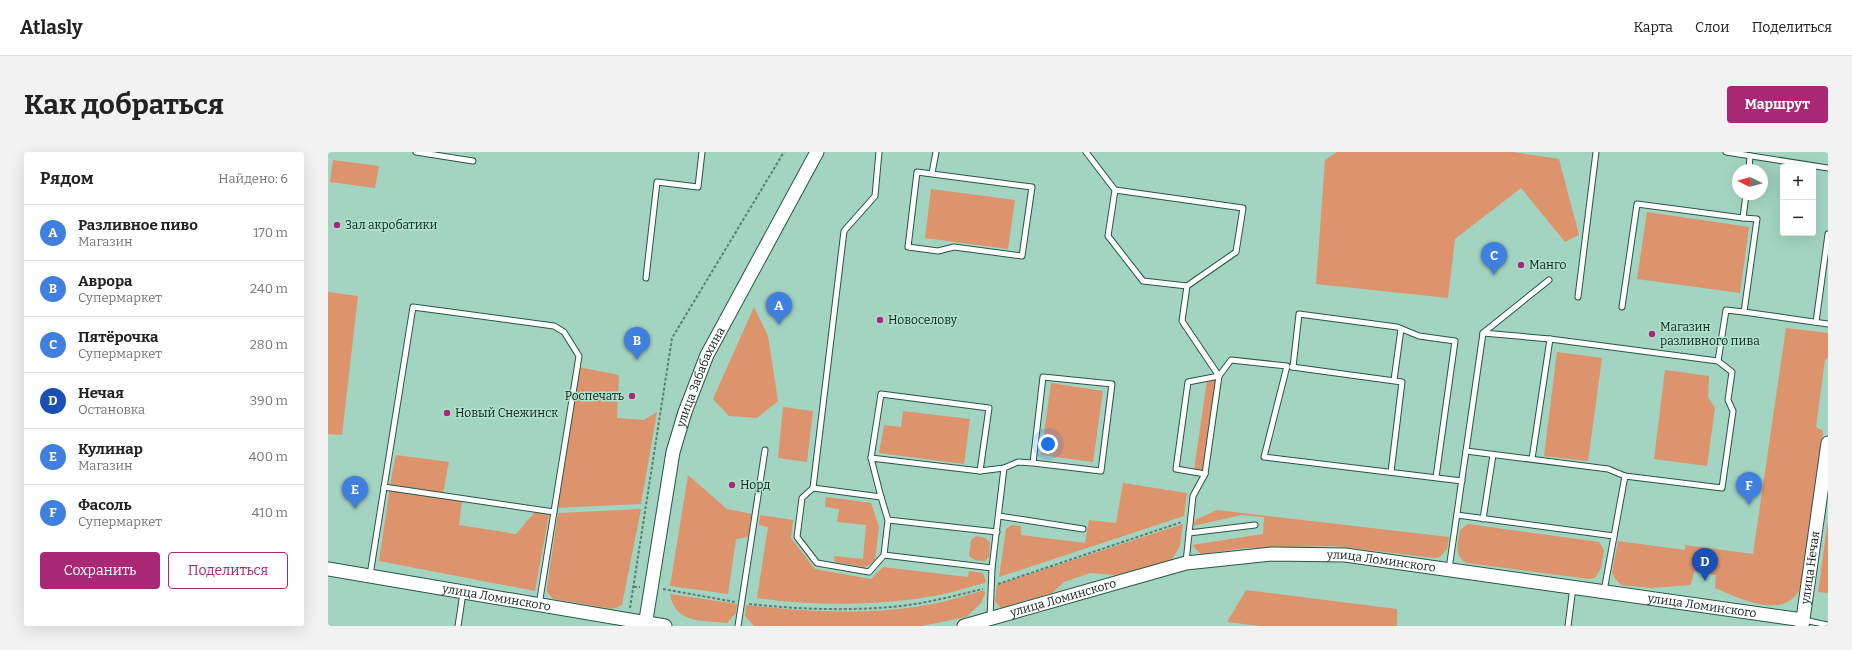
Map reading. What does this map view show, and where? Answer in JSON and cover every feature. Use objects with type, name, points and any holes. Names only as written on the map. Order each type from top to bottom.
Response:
[{"type":"street","name":"улица Забабахина","points":[[645,625],[672,452],[685,412],[707,355],[818,152]]},
{"type":"street","name":"улица Нечая","points":[[1802,623],[1828,443]]},
{"type":"street","name":"улица Ломинского","points":[[964,626],[1186,563],[1272,554],[1345,555],[1573,587],[1802,623]]},
{"type":"street","name":"улица Ломинского","points":[[328,569],[539,605],[645,625],[665,626]]},
{"type":"lane","points":[[416,152],[473,161]]},
{"type":"lane","points":[[646,278],[657,182],[698,187],[702,152]]},
{"type":"lane","points":[[879,152],[875,196],[844,231],[813,488],[802,498],[797,537],[817,563],[869,572],[884,555],[888,520],[880,496],[871,458],[881,394],[989,408],[980,471]]},
{"type":"lane","points":[[932,173],[936,152]]},
{"type":"lane","points":[[1086,152],[1115,190],[1243,208],[1236,252],[1187,286],[1143,281],[1108,236],[1115,190]]},
{"type":"lane","points":[[1578,297],[1596,152]]},
{"type":"lane","points":[[1726,152],[1828,168]]},
{"type":"lane","points":[[1749,164],[1750,156]]},
{"type":"lane","points":[[917,172],[932,173],[1032,187],[1022,256],[954,247],[938,251],[908,247],[917,172]]},
{"type":"lane","points":[[1743,218],[1745,200]]},
{"type":"lane","points":[[1622,307],[1637,204],[1756,219],[1744,312]]},
{"type":"lane","points":[[1816,322],[1828,234]]},
{"type":"lane","points":[[1449,570],[1483,334],[1549,280]]},
{"type":"lane","points":[[1187,286],[1182,320],[1219,376]]},
{"type":"lane","points":[[370,576],[413,307],[554,326],[564,332],[579,356],[539,605]]},
{"type":"lane","points":[[1718,361],[1726,310],[1828,324]]},
{"type":"lane","points":[[1293,367],[1300,314],[1401,329],[1419,336],[1455,341],[1436,477]]},
{"type":"lane","points":[[1394,380],[1401,329]]},
{"type":"lane","points":[[1466,451],[1608,469],[1625,476],[1722,488],[1733,411],[1728,400],[1732,372],[1718,361],[1550,339],[1483,334]]},
{"type":"lane","points":[[1532,459],[1550,339]]},
{"type":"lane","points":[[1186,563],[1193,496],[1205,474],[1219,376],[1231,360],[1402,382],[1391,472]]},
{"type":"lane","points":[[1287,366],[1264,458],[1462,481]]},
{"type":"lane","points":[[1205,474],[1176,469],[1188,382],[1219,376]]},
{"type":"lane","points":[[871,458],[980,471],[1004,468],[1018,462],[1101,471],[1112,384],[1043,377],[1033,463]]},
{"type":"lane","points":[[738,626],[764,450]]},
{"type":"lane","points":[[1483,518],[1494,455]]},
{"type":"lane","points":[[990,618],[992,568],[1004,468]]},
{"type":"lane","points":[[1604,592],[1625,476]]},
{"type":"lane","points":[[384,487],[554,512]]},
{"type":"lane","points":[[813,488],[880,496]]},
{"type":"lane","points":[[1457,515],[1614,536]]},
{"type":"lane","points":[[999,516],[1083,529]]},
{"type":"lane","points":[[888,520],[996,532]]},
{"type":"lane","points":[[1189,533],[1255,525]]},
{"type":"lane","points":[[884,555],[992,568]]},
{"type":"lane","points":[[1568,626],[1573,587]]},
{"type":"lane","points":[[458,626],[463,592]]},
{"type":"lane","points":[[1802,623],[1828,625]]},
{"type":"path","points":[[634,587],[650,586],[741,603],[796,609],[890,607],[949,597],[991,586],[1191,519]]},
{"type":"shaded area","points":[[1337,152],[1513,152],[1559,159],[1579,235],[1565,242],[1521,188],[1455,239],[1448,298],[1316,284],[1325,160]]},
{"type":"shaded area","points":[[333,160],[379,166],[375,188],[330,182]]},
{"type":"shaded area","points":[[931,189],[1015,200],[1008,249],[925,238]]},
{"type":"shaded area","points":[[1647,212],[1749,227],[1740,293],[1637,279]]},
{"type":"shaded area","points":[[328,292],[358,296],[342,435],[328,434]]},
{"type":"shaded area","points":[[754,307],[768,336],[778,401],[757,418],[729,416],[713,399]]},
{"type":"shaded area","points":[[1786,328],[1828,333],[1828,358],[1825,360],[1816,427],[1823,431],[1801,587],[1794,598],[1784,603],[1773,605],[1749,601],[1715,588],[1716,575],[1694,571],[1691,585],[1652,588],[1621,585],[1614,577],[1612,572],[1618,541],[1685,550],[1685,545],[1753,554]]},
{"type":"shaded area","points":[[1557,352],[1602,358],[1588,461],[1544,456]]},
{"type":"shaded area","points":[[578,367],[619,375],[617,418],[644,420],[657,412],[641,504],[556,508]]},
{"type":"shaded area","points":[[1665,370],[1709,376],[1708,397],[1715,408],[1707,466],[1654,459]]},
{"type":"shaded area","points":[[1216,379],[1202,471],[1194,470],[1207,381]]},
{"type":"shaded area","points":[[1051,383],[1103,391],[1093,462],[1041,455]]},
{"type":"shaded area","points":[[783,407],[813,411],[807,462],[778,458]]},
{"type":"shaded area","points":[[903,411],[970,419],[964,464],[879,453],[884,425],[901,427]]},
{"type":"shaded area","points":[[396,455],[449,462],[442,498],[462,501],[459,525],[516,534],[535,512],[549,514],[535,591],[379,561]]},
{"type":"shaded area","points":[[688,475],[727,509],[752,514],[748,537],[736,539],[728,594],[670,586]]},
{"type":"shaded area","points":[[1123,483],[1187,493],[1184,516],[999,577],[1006,529],[1012,525],[1021,526],[1021,535],[1085,543],[1089,520],[1116,523]]},
{"type":"shaded area","points":[[826,497],[871,503],[879,527],[875,560],[869,565],[864,567],[835,562],[834,556],[863,559],[866,525],[837,522],[839,509],[825,507]]},
{"type":"shaded area","points":[[641,509],[622,605],[613,609],[553,599],[547,592],[547,587],[558,513]]},
{"type":"shaded area","points":[[1217,510],[1449,537],[1447,549],[1440,557],[1435,558],[1333,546],[1246,548],[1201,554],[1192,545],[1263,534],[1264,517],[1241,515],[1193,526],[1195,520]]},
{"type":"shaded area","points":[[760,515],[793,520],[791,538],[815,569],[871,579],[883,567],[968,577],[969,571],[983,573],[986,581],[985,583],[940,595],[890,602],[823,604],[757,598],[768,527],[759,525]]},
{"type":"shaded area","points":[[1828,520],[1828,593],[1818,592]]},
{"type":"shaded area","points":[[1183,524],[1180,546],[1171,561],[1116,575],[1090,573],[1064,582],[1052,593],[1001,608],[995,601],[997,585]]},
{"type":"shaded area","points":[[1468,524],[1599,542],[1604,550],[1601,568],[1595,578],[1589,579],[1467,563],[1458,553],[1458,544],[1460,530]]},
{"type":"shaded area","points":[[976,536],[985,538],[990,542],[989,557],[985,561],[975,560],[969,556],[971,540]]},
{"type":"shaded area","points":[[1246,590],[1397,609],[1397,626],[1260,626],[1227,622]]},
{"type":"shaded area","points":[[984,591],[985,593],[981,603],[966,617],[922,626],[754,626],[745,616],[746,605],[842,612],[889,610],[937,603]]},
{"type":"shaded area","points":[[670,594],[737,604],[736,613],[727,623],[691,619],[678,611],[673,604]]},
{"type":"place","name":"Зал акробатики","points":[[337,225]]},
{"type":"place","name":"Манго","points":[[1521,265]]},
{"type":"place","name":"Пятёрочка","points":[[1494,275]]},
{"type":"place","name":"Новоселову","points":[[880,320]]},
{"type":"place","name":"Разливное пиво","points":[[779,325]]},
{"type":"place","name":"Магазин разливного пива","points":[[1652,334]]},
{"type":"place","name":"Аврора","points":[[637,360]]},
{"type":"place","name":"Роспечать","points":[[632,396]]},
{"type":"place","name":"Новый Снежинск","points":[[447,413]]},
{"type":"place","name":"Норд","points":[[732,485]]},
{"type":"place","name":"Фасоль","points":[[1749,505]]},
{"type":"place","name":"Кулинар","points":[[355,509]]},
{"type":"place","name":"Нечая","points":[[1705,581]]}]
